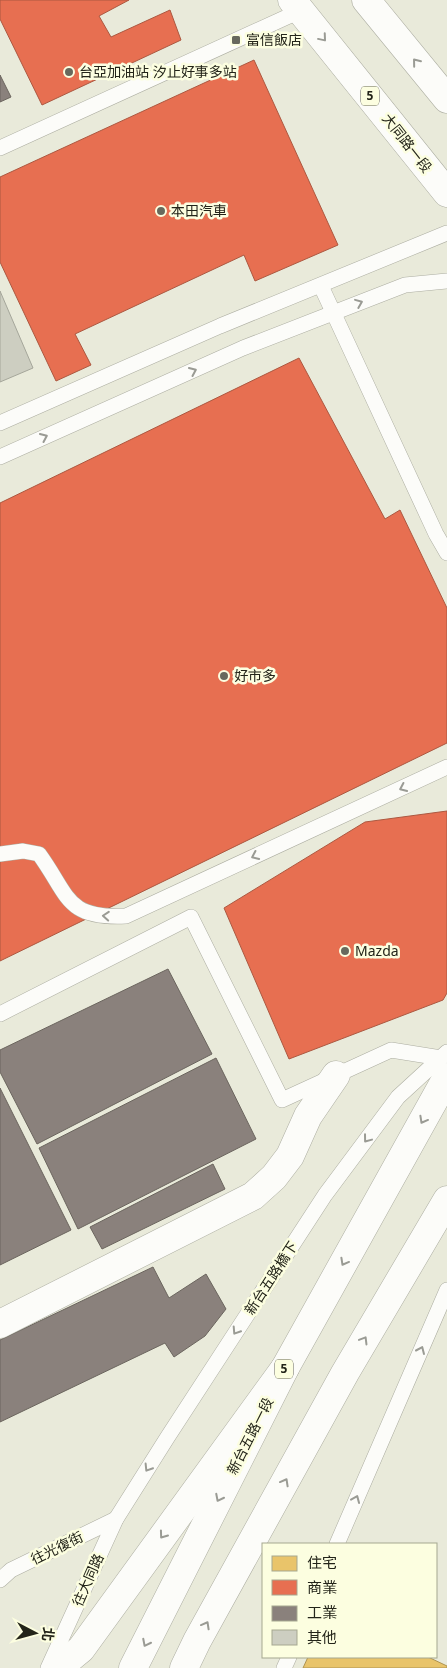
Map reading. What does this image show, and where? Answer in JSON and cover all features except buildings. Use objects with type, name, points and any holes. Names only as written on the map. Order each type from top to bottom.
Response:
[{"type":"main road","points":[[366,0],[447,99]]},
{"type":"main road","name":"大同路一段","points":[[296,5],[447,193]]},
{"type":"main road","name":"新台五路一段","points":[[133,1668],[285,1368],[445,1062]]},
{"type":"main road","points":[[0,1324],[253,1196],[274,1177],[290,1156],[308,1116],[336,1075]]},
{"type":"main road","points":[[184,1668],[345,1372],[447,1200]]},
{"type":"main road","points":[[58,1668],[81,1648],[285,1368]]},
{"type":"lane","points":[[0,148],[296,5]]},
{"type":"lane","points":[[0,423],[220,326],[447,233]]},
{"type":"lane","points":[[0,457],[243,348],[405,284],[447,281]]},
{"type":"lane","points":[[320,286],[446,554]]},
{"type":"lane","points":[[0,854],[23,851],[39,854],[60,890],[77,909],[94,915],[126,916],[447,767]]},
{"type":"lane","points":[[0,1014],[191,917],[282,1100],[391,1050],[445,1062]]},
{"type":"lane","name":"新台五路橋下","points":[[116,1520],[325,1195],[398,1097],[445,1062]]},
{"type":"lane","points":[[337,1543],[447,1290]]},
{"type":"lane","name":"往光復街","points":[[0,1580],[10,1570],[116,1520]]},
{"type":"lane","name":"往大同路","points":[[48,1668],[116,1520]]},
{"type":"place","name":"富信飯店","points":[[236,40]]},
{"type":"place","name":"台亞加油站 汐止好事多站","points":[[69,72]]},
{"type":"place","name":"本田汽車","points":[[161,211]]},
{"type":"place","name":"好市多","points":[[224,676]]},
{"type":"place","name":"Mazda","points":[[345,951]]}]
